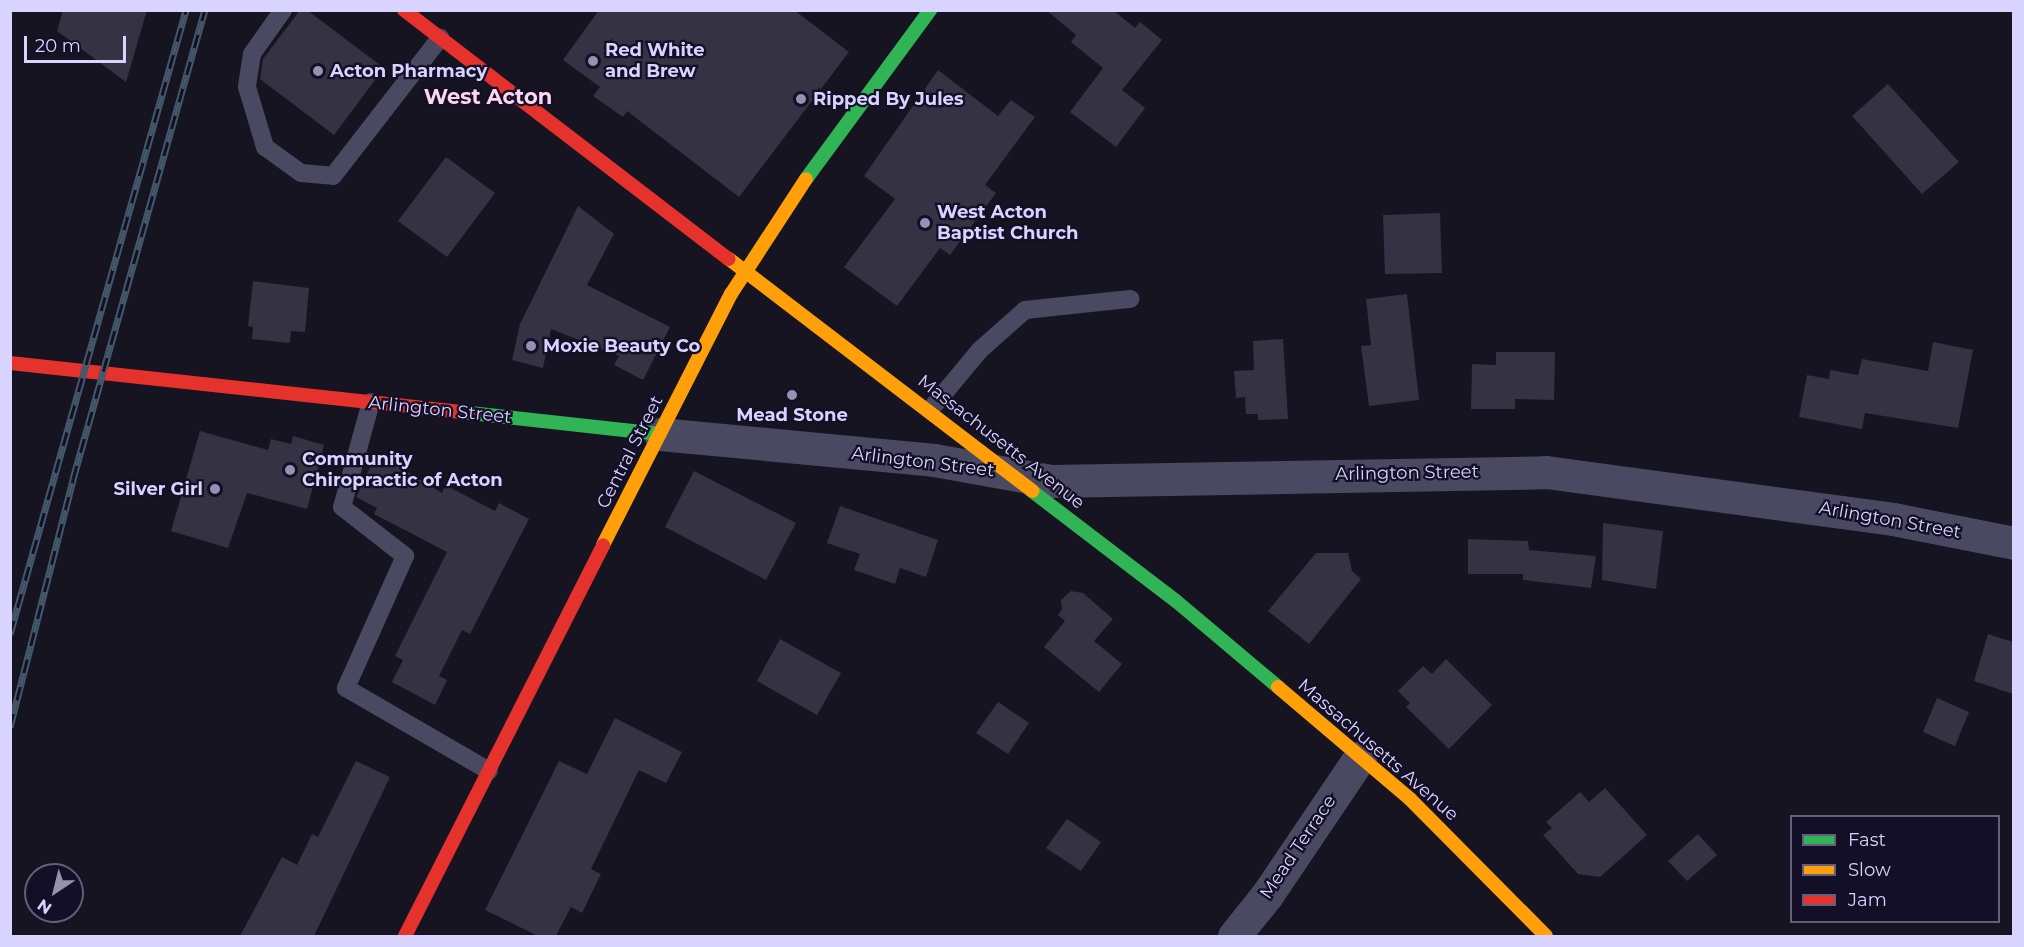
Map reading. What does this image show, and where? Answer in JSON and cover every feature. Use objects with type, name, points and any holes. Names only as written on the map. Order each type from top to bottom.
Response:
[{"type":"street","name":"Massachusetts Avenue","points":[[404,10],[1015,475],[1176,601],[1456,842],[1546,936]]},
{"type":"street","name":"Central Street","points":[[405,936],[745,270],[824,153],[929,11]]},
{"type":"street","name":"Arlington Street","points":[[10,363],[660,434],[934,460],[1015,475],[1085,482],[1453,471],[1546,472],[1881,517],[2013,543]]},
{"type":"street","name":"Mead Terrace","points":[[1234,936],[1267,895],[1360,757]]},
{"type":"lane","points":[[283,10],[252,54],[247,87],[265,147],[301,173],[333,176],[440,38]]},
{"type":"lane","points":[[930,410],[980,350],[1025,310],[1130,299]]},
{"type":"lane","points":[[371,402],[342,507],[405,556],[346,688],[489,771]]},
{"type":"building","points":[[63,10],[147,10],[126,82],[57,31]]},
{"type":"building","name":"Acton Pharmacy","points":[[300,10],[307,10],[384,68],[334,135],[260,79],[263,59]]},
{"type":"building","points":[[599,10],[794,10],[849,52],[739,197],[627,111],[623,117],[593,96],[600,87],[563,60]]},
{"type":"building","points":[[1046,10],[1113,10],[1135,28],[1140,22],[1162,40],[1122,90],[1145,108],[1116,147],[1070,112],[1103,68],[1071,42],[1076,35]]},
{"type":"building","name":"West Acton Baptist Church","points":[[938,70],[998,116],[1011,100],[1035,117],[985,185],[996,193],[950,255],[940,248],[897,306],[844,267],[895,199],[864,176]]},
{"type":"building","points":[[1888,84],[1959,162],[1922,194],[1852,116]]},
{"type":"building","points":[[446,157],[495,193],[447,257],[398,221]]},
{"type":"building","points":[[578,206],[614,234],[587,285],[670,327],[643,380],[614,365],[619,356],[551,329],[543,368],[512,360],[520,324]]},
{"type":"building","points":[[1440,213],[1442,273],[1385,274],[1383,215]]},
{"type":"building","points":[[253,281],[309,288],[305,332],[291,331],[290,343],[252,339],[253,327],[248,326]]},
{"type":"building","points":[[1407,294],[1419,400],[1369,406],[1361,346],[1371,345],[1366,299]]},
{"type":"building","points":[[1283,339],[1288,419],[1258,420],[1258,414],[1246,414],[1245,397],[1236,398],[1234,371],[1254,370],[1253,341]]},
{"type":"building","points":[[1933,342],[1973,350],[1958,428],[1865,413],[1862,429],[1799,417],[1807,375],[1829,379],[1830,370],[1858,375],[1862,359],[1928,371]]},
{"type":"building","points":[[1496,352],[1555,352],[1554,400],[1515,399],[1515,409],[1471,409],[1472,364],[1496,365]]},
{"type":"building","name":"Silver Girl","points":[[200,431],[268,450],[271,439],[291,444],[293,436],[324,445],[307,509],[247,493],[228,548],[171,531]]},
{"type":"building","points":[[377,453],[442,493],[445,485],[495,511],[499,503],[529,519],[470,634],[462,630],[439,676],[447,680],[435,705],[392,682],[403,660],[395,656],[447,552],[374,514],[377,508],[356,497]]},
{"type":"building","points":[[694,471],[796,523],[766,580],[665,527]]},
{"type":"building","points":[[840,506],[938,540],[926,577],[900,568],[895,584],[854,570],[860,554],[827,543]]},
{"type":"building","points":[[1603,523],[1663,531],[1656,589],[1602,580]]},
{"type":"building","points":[[1468,539],[1528,541],[1529,550],[1596,556],[1591,588],[1523,580],[1523,574],[1468,574]]},
{"type":"building","points":[[1316,553],[1348,553],[1352,571],[1361,579],[1309,644],[1268,611]]},
{"type":"building","points":[[1071,591],[1083,593],[1113,619],[1094,641],[1122,664],[1099,692],[1044,647],[1065,621],[1058,615],[1062,609],[1061,600]]},
{"type":"building","points":[[1988,634],[2013,642],[2013,694],[1974,681]]},
{"type":"building","points":[[780,639],[841,673],[817,715],[757,681]]},
{"type":"building","points":[[1446,659],[1492,705],[1449,749],[1406,707],[1410,703],[1398,691],[1423,666],[1432,674]]},
{"type":"building","points":[[1937,698],[1969,712],[1955,746],[1923,732]]},
{"type":"building","points":[[998,702],[1029,723],[1008,754],[976,733]]},
{"type":"building","points":[[615,718],[682,752],[666,783],[639,770],[591,869],[601,874],[582,913],[571,907],[556,936],[538,936],[485,910],[559,761],[587,774]]},
{"type":"building","points":[[356,761],[390,777],[314,936],[240,936],[282,857],[297,865],[312,834],[318,837]]},
{"type":"building","points":[[1605,788],[1647,835],[1600,877],[1578,874],[1543,835],[1552,828],[1546,822],[1580,792],[1589,802]]},
{"type":"building","points":[[1067,819],[1101,842],[1081,871],[1046,848]]},
{"type":"building","points":[[1698,834],[1717,855],[1687,881],[1668,861]]},
{"type":"railway","points":[[10,634],[186,10]]},
{"type":"railway","points":[[10,727],[73,479],[205,10]]},
{"type":"traffic: fast","points":[[806,179],[930,10]]},
{"type":"traffic: fast","points":[[470,413],[660,434]]},
{"type":"traffic: fast","points":[[1032,491],[1176,601],[1278,687]]},
{"type":"traffic: slow","points":[[603,545],[731,294],[806,179]]},
{"type":"traffic: slow","points":[[729,259],[1032,491]]},
{"type":"traffic: slow","points":[[1278,687],[1410,799],[1546,936]]},
{"type":"traffic: jam","points":[[404,10],[729,259]]},
{"type":"traffic: jam","points":[[10,363],[470,413]]},
{"type":"traffic: jam","points":[[405,936],[603,545]]},
{"type":"place","name":"Red White and Brew","points":[[593,61]]},
{"type":"place","name":"Acton Pharmacy","points":[[318,71]]},
{"type":"place","name":"Ripped By Jules","points":[[801,99]]},
{"type":"place","name":"West Acton Baptist Church","points":[[925,223]]},
{"type":"place","name":"Moxie Beauty Co","points":[[531,346]]},
{"type":"place","name":"Mead Stone","points":[[792,395]]},
{"type":"place","name":"Community Chiropractic of Acton","points":[[290,470]]},
{"type":"place","name":"Silver Girl","points":[[215,489]]},
{"type":"district","name":"West Acton","points":[[488,97]]}]
